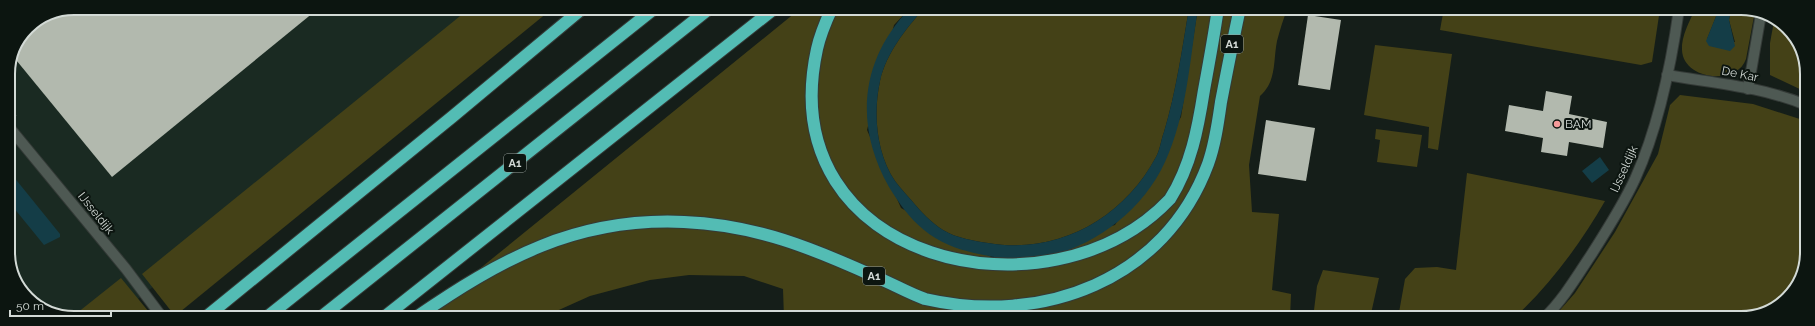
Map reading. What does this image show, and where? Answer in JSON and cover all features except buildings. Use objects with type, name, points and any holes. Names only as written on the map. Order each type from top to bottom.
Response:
[{"type":"highway","points":[[213,311],[575,15]]},
{"type":"highway","points":[[276,311],[646,15]]},
{"type":"highway","name":"A1","points":[[330,311],[701,15]]},
{"type":"highway","points":[[392,311],[766,15]]},
{"type":"highway","points":[[829,15],[817,49],[812,92],[818,147],[835,188],[846,206],[871,235]]},
{"type":"highway","name":"A1","points":[[1124,249],[1138,238],[1171,198],[1186,168],[1198,129],[1217,15]]},
{"type":"highway","name":"A1","points":[[1029,311],[1066,303],[1086,296],[1118,280],[1146,259],[1171,232],[1188,207],[1202,180],[1213,149],[1239,15]]},
{"type":"highway","name":"A1","points":[[426,311],[482,274],[541,244],[591,230],[633,223],[663,222],[722,225],[769,234],[804,246],[923,299],[958,309],[972,311]]},
{"type":"street","name":"IJsseldijk","points":[[1551,311],[1586,262],[1628,193],[1645,156],[1667,75],[1678,15]]},
{"type":"street","points":[[1748,89],[1760,18]]},
{"type":"street","name":"De Kar","points":[[1667,75],[1748,89],[1800,103]]},
{"type":"street","name":"IJsseldijk","points":[[15,134],[121,263],[157,311]]},
{"type":"shaded area","points":[[74,15],[486,15],[123,311],[74,311],[59,309],[41,301],[27,288],[18,271],[15,252],[15,74],[16,63],[25,41],[32,32],[41,25],[63,16]]},
{"type":"shaded area","points":[[461,15],[544,15],[181,311],[171,311],[142,274]]},
{"type":"shaded area","points":[[792,15],[903,15],[894,25],[867,130],[901,208],[993,258],[1115,225],[1181,117],[1197,15],[1285,15],[1277,41],[1272,77],[1269,84],[1260,96],[1249,165],[1252,212],[1279,214],[1272,290],[1291,294],[1290,311],[784,311],[783,289],[744,276],[689,275],[650,280],[590,296],[557,311],[428,311]]},
{"type":"shaded area","points":[[918,15],[1188,15],[1175,86],[1159,151],[1142,179],[1126,198],[1107,215],[1086,228],[1063,237],[1039,243],[1014,245],[965,239],[943,230],[926,217],[895,181],[889,170],[880,145],[878,132],[878,93],[880,81],[887,61],[904,33]]},
{"type":"shaded area","points":[[1443,15],[1659,15],[1652,62],[1641,65],[1440,30]]},
{"type":"shaded area","points":[[1692,15],[1717,15],[1707,39],[1735,42],[1729,20],[1730,15],[1754,17],[1746,59],[1741,68],[1722,76],[1711,76],[1700,73],[1691,68],[1685,60],[1682,50],[1686,29]]},
{"type":"shaded area","points":[[1773,25],[1788,38],[1797,55],[1800,74],[1800,89],[1770,75],[1770,43]]},
{"type":"shaded area","points":[[1375,45],[1452,54],[1438,150],[1428,148],[1429,127],[1364,115]]},
{"type":"shaded area","points":[[1680,95],[1753,104],[1800,119],[1800,252],[1797,271],[1792,281],[1785,291],[1774,301],[1752,310],[1559,311],[1575,293],[1615,232],[1658,154],[1670,105]]},
{"type":"shaded area","points":[[1376,129],[1422,135],[1417,167],[1377,162],[1380,140],[1375,139]]},
{"type":"shaded area","points":[[1467,173],[1605,201],[1586,232],[1564,263],[1540,292],[1521,311],[1399,311],[1405,279],[1415,268],[1437,267],[1456,270]]},
{"type":"shaded area","points":[[1323,270],[1379,278],[1372,311],[1314,311],[1317,286]]},
{"type":"shaded area","points":[[121,278],[148,311],[80,311]]},
{"type":"water","points":[[904,15],[918,15],[892,51],[880,81],[877,106],[878,132],[880,145],[889,170],[897,184],[919,209],[943,230],[959,237],[971,240],[1014,245],[1039,243],[1063,237],[1086,228],[1107,215],[1126,198],[1142,179],[1157,154],[1168,117],[1188,15],[1197,15],[1183,106],[1172,144],[1165,162],[1155,180],[1143,197],[1129,212],[1113,226],[1096,237],[1077,247],[1057,254],[1030,260],[1006,259],[989,256],[954,247],[941,241],[924,230],[909,215],[889,187],[878,164],[870,140],[867,117],[868,94],[872,71],[881,49],[893,28]]},
{"type":"water","points":[[1717,15],[1730,15],[1729,20],[1735,46],[1730,51],[1709,46],[1706,41]]},
{"type":"water","points":[[1600,157],[1609,170],[1592,183],[1582,171]]},
{"type":"water","points":[[15,178],[60,234],[60,237],[44,245],[15,209]]},
{"type":"place","name":"BAM","points":[[1557,124]]}]
